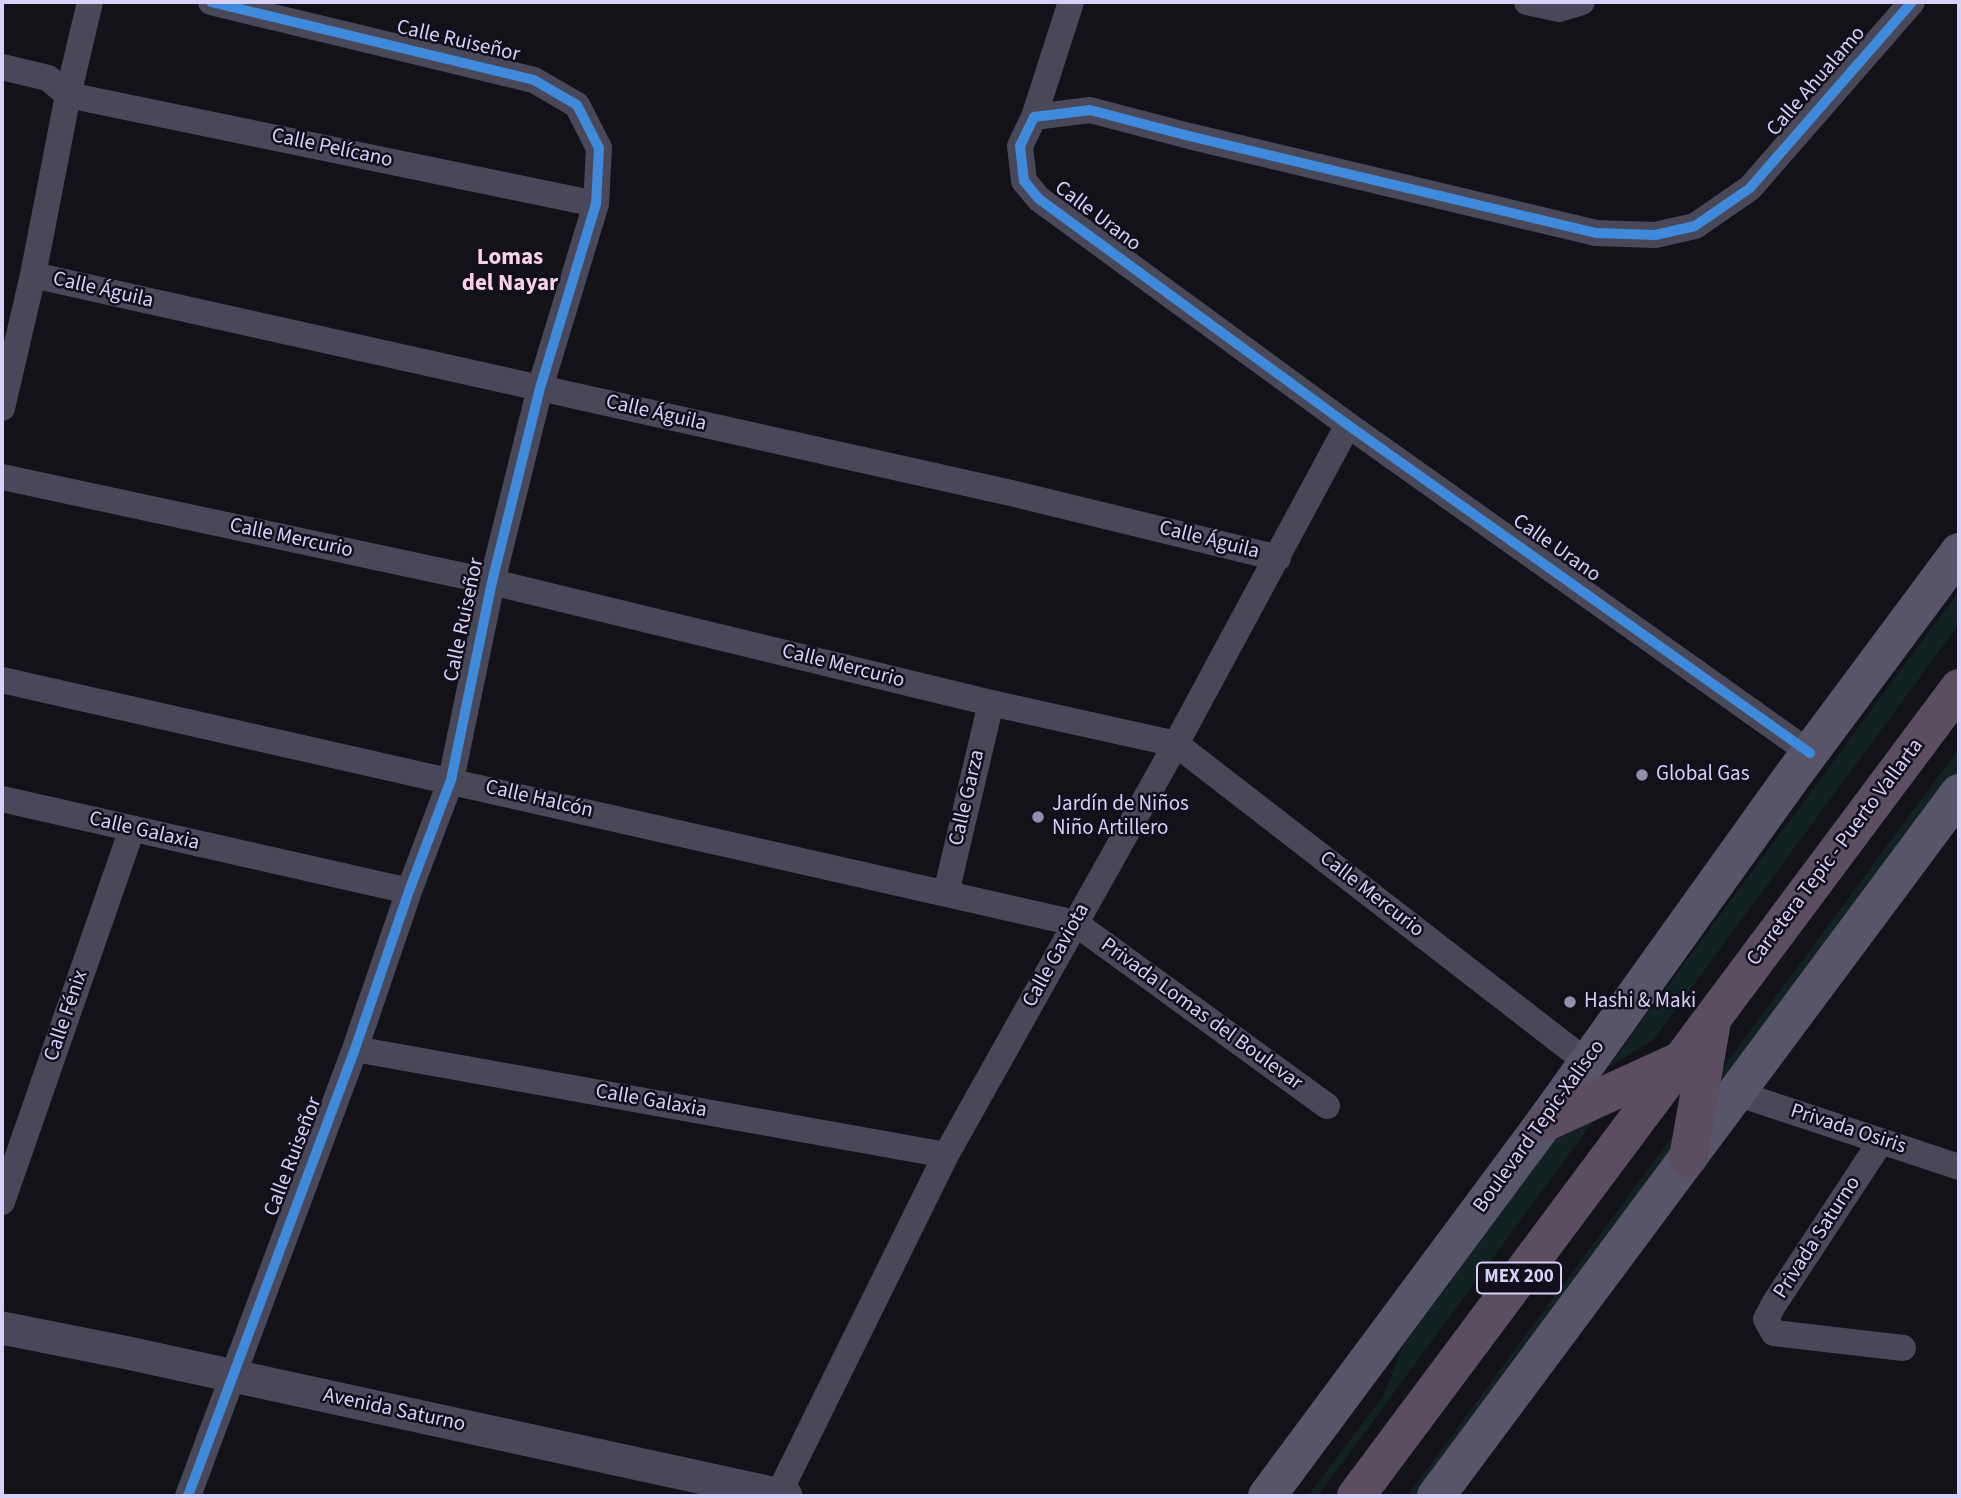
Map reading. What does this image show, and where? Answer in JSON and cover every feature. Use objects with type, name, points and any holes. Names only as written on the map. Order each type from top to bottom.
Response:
[{"type":"highway","name":"Carretera Tepic - Puerto Vallarta","points":[[1713,1018],[1959,688]]},
{"type":"highway","name":"MEX 200","points":[[1356,1496],[1713,1018]]},
{"type":"highway","points":[[1688,1158],[1713,1018]]},
{"type":"highway","points":[[1544,1123],[1682,1059]]},
{"type":"main road","name":"Boulevard Tepic-Xalisco","points":[[1267,1496],[1588,1063],[1810,753],[1959,552]]},
{"type":"main road","name":"MEX 200","points":[[1436,1496],[1959,793]]},
{"type":"main road","points":[[1289,1496],[1365,1392],[1373,1353]]},
{"type":"street","points":[[2,408],[33,275],[68,95],[90,2]]},
{"type":"street","name":"Calle Ruiseñor","points":[[188,1496],[355,1049],[409,891],[451,780],[492,582],[540,388],[596,204],[599,148],[577,105],[534,80],[211,2]]},
{"type":"street","points":[[1034,117],[1071,2]]},
{"type":"street","points":[[1527,2],[1559,9],[1581,2]]},
{"type":"street","name":"Calle Ahualamo","points":[[1034,117],[1090,110],[1596,233],[1655,235],[1695,226],[1750,188],[1912,2]]},
{"type":"street","points":[[2,67],[48,78],[68,95]]},
{"type":"street","name":"Calle Pelícano","points":[[68,95],[596,204]]},
{"type":"street","name":"Calle Urano","points":[[1034,117],[1020,146],[1024,181],[1039,199],[1349,425],[1810,753]]},
{"type":"street","name":"Calle Águila","points":[[33,275],[1011,493],[1278,558]]},
{"type":"street","name":"Calle Gaviota","points":[[782,1495],[946,1155],[1176,744],[1349,425]]},
{"type":"street","name":"Calle Mercurio","points":[[2,477],[492,582],[990,703],[1176,744],[1588,1063]]},
{"type":"street","name":"Calle Halcón","points":[[2,680],[1075,923]]},
{"type":"street","name":"Calle Garza","points":[[946,893],[990,703]]},
{"type":"street","name":"Calle Galaxia","points":[[2,799],[409,891]]},
{"type":"street","name":"Calle Fénix","points":[[2,1202],[132,829]]},
{"type":"street","name":"Privada Lomas del Boulevar","points":[[1075,923],[1327,1106]]},
{"type":"street","name":"Calle Galaxia","points":[[355,1049],[946,1155]]},
{"type":"street","name":"Privada Osiris","points":[[1736,1093],[1959,1167]]},
{"type":"street","name":"Privada Saturno","points":[[1881,1141],[1766,1319],[1774,1333],[1903,1348]]},
{"type":"street","name":"Avenida Saturno","points":[[2,1328],[782,1495]]},
{"type":"shaded area","points":[[1959,591],[1959,624],[1653,1040],[1608,1067]]},
{"type":"shaded area","points":[[1959,748],[1959,792],[1436,1496],[1407,1496]]},
{"type":"shaded area","points":[[1605,1105],[1318,1496],[1308,1496],[1383,1396],[1403,1346],[1556,1138]]},
{"type":"cycle path","points":[[188,1496],[355,1049],[409,891],[451,780],[492,582],[540,388],[596,204],[599,148],[577,105],[534,80],[211,2]]},
{"type":"cycle path","points":[[1810,753],[1348,425],[1039,199],[1024,181],[1020,146],[1034,117],[1090,110],[1596,233],[1655,235],[1695,226],[1750,188],[1912,2]]},
{"type":"place","name":"Global Gas","points":[[1642,775]]},
{"type":"place","name":"Jardín de Niños Niño Artillero","points":[[1038,817]]},
{"type":"place","name":"Hashi & Maki","points":[[1570,1002]]},
{"type":"district","name":"Lomas del Nayar","points":[[510,272]]}]
